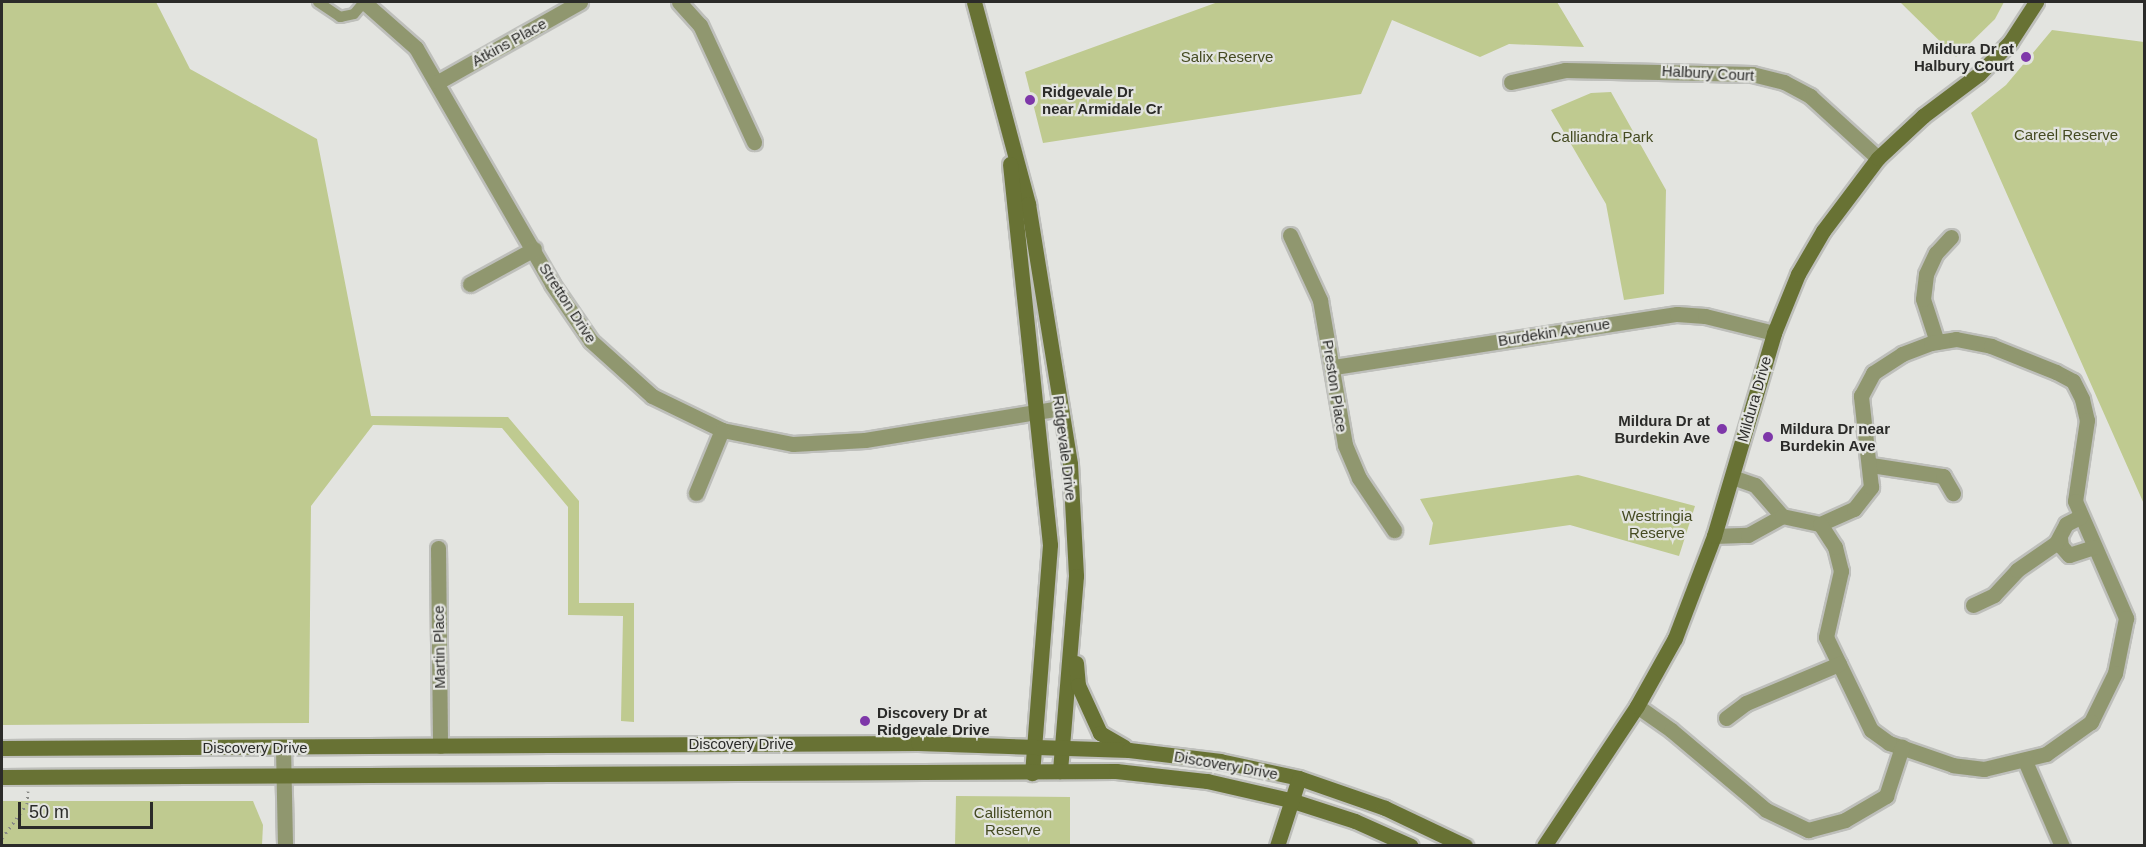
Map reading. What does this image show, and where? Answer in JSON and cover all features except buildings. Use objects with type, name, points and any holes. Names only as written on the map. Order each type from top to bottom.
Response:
[{"type":"main road","name":"Ridgevale Drive","points":[[974,2],[1028,204],[1070,464],[1076,576],[1073,637],[1060,745],[1060,771]]},
{"type":"main road","name":"Mildura Drive","points":[[1544,846],[1637,706],[1675,638],[1714,536],[1774,333],[1798,274],[1823,231],[1878,158],[1923,116],[1979,74],[2010,42],[2036,2]]},
{"type":"main road","name":"Ridgevale Drive","points":[[1008,128],[1050,545],[1032,744],[1032,773]]},
{"type":"main road","points":[[1073,637],[1078,685],[1093,719],[1106,738],[1129,750]]},
{"type":"main road","name":"Discovery Drive","points":[[2,748],[1060,745],[1129,750],[1220,761],[1299,778],[1385,808],[1465,846]]},
{"type":"main road","name":"Discovery Drive","points":[[2,777],[1116,771],[1207,782],[1290,800],[1355,821],[1411,846]]},
{"type":"main road","points":[[1277,846],[1299,778]]},
{"type":"street","name":"Stretton Drive","points":[[364,2],[416,48],[591,341],[652,396],[722,430],[763,440],[828,443],[1060,408]]},
{"type":"street","name":"Atkins Place","points":[[438,82],[580,2]]},
{"type":"street","points":[[679,2],[700,25],[754,142]]},
{"type":"street","name":"Halbury Court","points":[[1511,82],[1565,70],[1752,74],[1784,82],[1810,96],[1878,158]]},
{"type":"street","name":"Preston Place","points":[[1290,236],[1320,300],[1334,367],[1345,445],[1359,478],[1394,530]]},
{"type":"street","points":[[1937,342],[1923,299],[1926,274],[1936,253],[1951,237]]},
{"type":"street","points":[[470,284],[534,249]]},
{"type":"street","name":"Burdekin Avenue","points":[[1334,367],[1677,314],[1705,316],[1774,333]]},
{"type":"street","points":[[1732,477],[1755,484],[1782,516],[1820,524],[1854,510],[1871,487],[1871,465],[1861,421],[1861,396],[1873,373],[1902,354],[1937,342],[1956,339],[1991,346],[2073,381],[2087,420],[2075,501],[2093,547],[2126,618],[2115,673],[2091,722],[2046,754],[2025,761],[1984,768],[1953,765],[1902,747],[1871,730],[1826,637],[1841,571],[1834,547],[1820,524]]},
{"type":"street","points":[[696,492],[722,430]]},
{"type":"street","points":[[1871,465],[1943,476],[1953,493]]},
{"type":"street","points":[[1714,536],[1748,535],[1782,516]]},
{"type":"street","points":[[1973,605],[1994,595],[2017,570],[2060,538],[2066,524],[2080,517]]},
{"type":"street","points":[[2060,538],[2061,546],[2069,555],[2093,547]]},
{"type":"street","name":"Martin Place","points":[[438,548],[440,746]]},
{"type":"street","points":[[1726,718],[1746,703],[1839,664]]},
{"type":"street","points":[[1637,706],[1671,730],[1766,810],[1808,830],[1845,820],[1886,796],[1902,747]]},
{"type":"street","points":[[283,748],[285,846]]},
{"type":"street","points":[[2025,761],[2062,846]]},
{"type":"lane","points":[[318,2],[340,17],[354,14],[364,2]]},
{"type":"path","points":[[2,838],[27,804],[28,789]]},
{"type":"green space","points":[[2,2],[156,2],[190,69],[317,139],[371,416],[508,417],[579,501],[579,603],[634,603],[634,722],[621,721],[623,616],[568,615],[568,507],[502,428],[373,425],[311,506],[309,723],[2,725]]},
{"type":"green space","name":"Salix Reserve","points":[[1218,2],[1557,2],[1584,47],[1509,44],[1480,57],[1392,20],[1361,94],[1043,143],[1025,72]]},
{"type":"green space","points":[[1900,2],[2004,2],[1995,19],[1956,57]]},
{"type":"green space","name":"Careel Reserve","points":[[2052,30],[2144,42],[2144,504],[1971,113],[2006,85]]},
{"type":"green space","name":"Calliandra Park","points":[[1611,92],[1666,190],[1664,294],[1624,300],[1606,204],[1551,110],[1591,93]]},
{"type":"green space","name":"Westringia Reserve","points":[[1578,475],[1695,506],[1679,556],[1570,525],[1429,545],[1433,523],[1420,499]]},
{"type":"green space","name":"Callistemon Reserve","points":[[956,796],[1070,797],[1070,845],[955,845]]},
{"type":"green space","points":[[2,801],[253,801],[263,825],[262,845],[2,845]]},
{"type":"place","name":"Mildura Dr at Halbury Court","points":[[2026,57]]},
{"type":"place","name":"Ridgevale Dr near Armidale Cr","points":[[1030,100]]},
{"type":"place","name":"Mildura Dr at Burdekin Ave","points":[[1722,429]]},
{"type":"place","name":"Mildura Dr near Burdekin Ave","points":[[1768,437]]},
{"type":"place","name":"Discovery Dr at Ridgevale Drive","points":[[865,721]]}]
